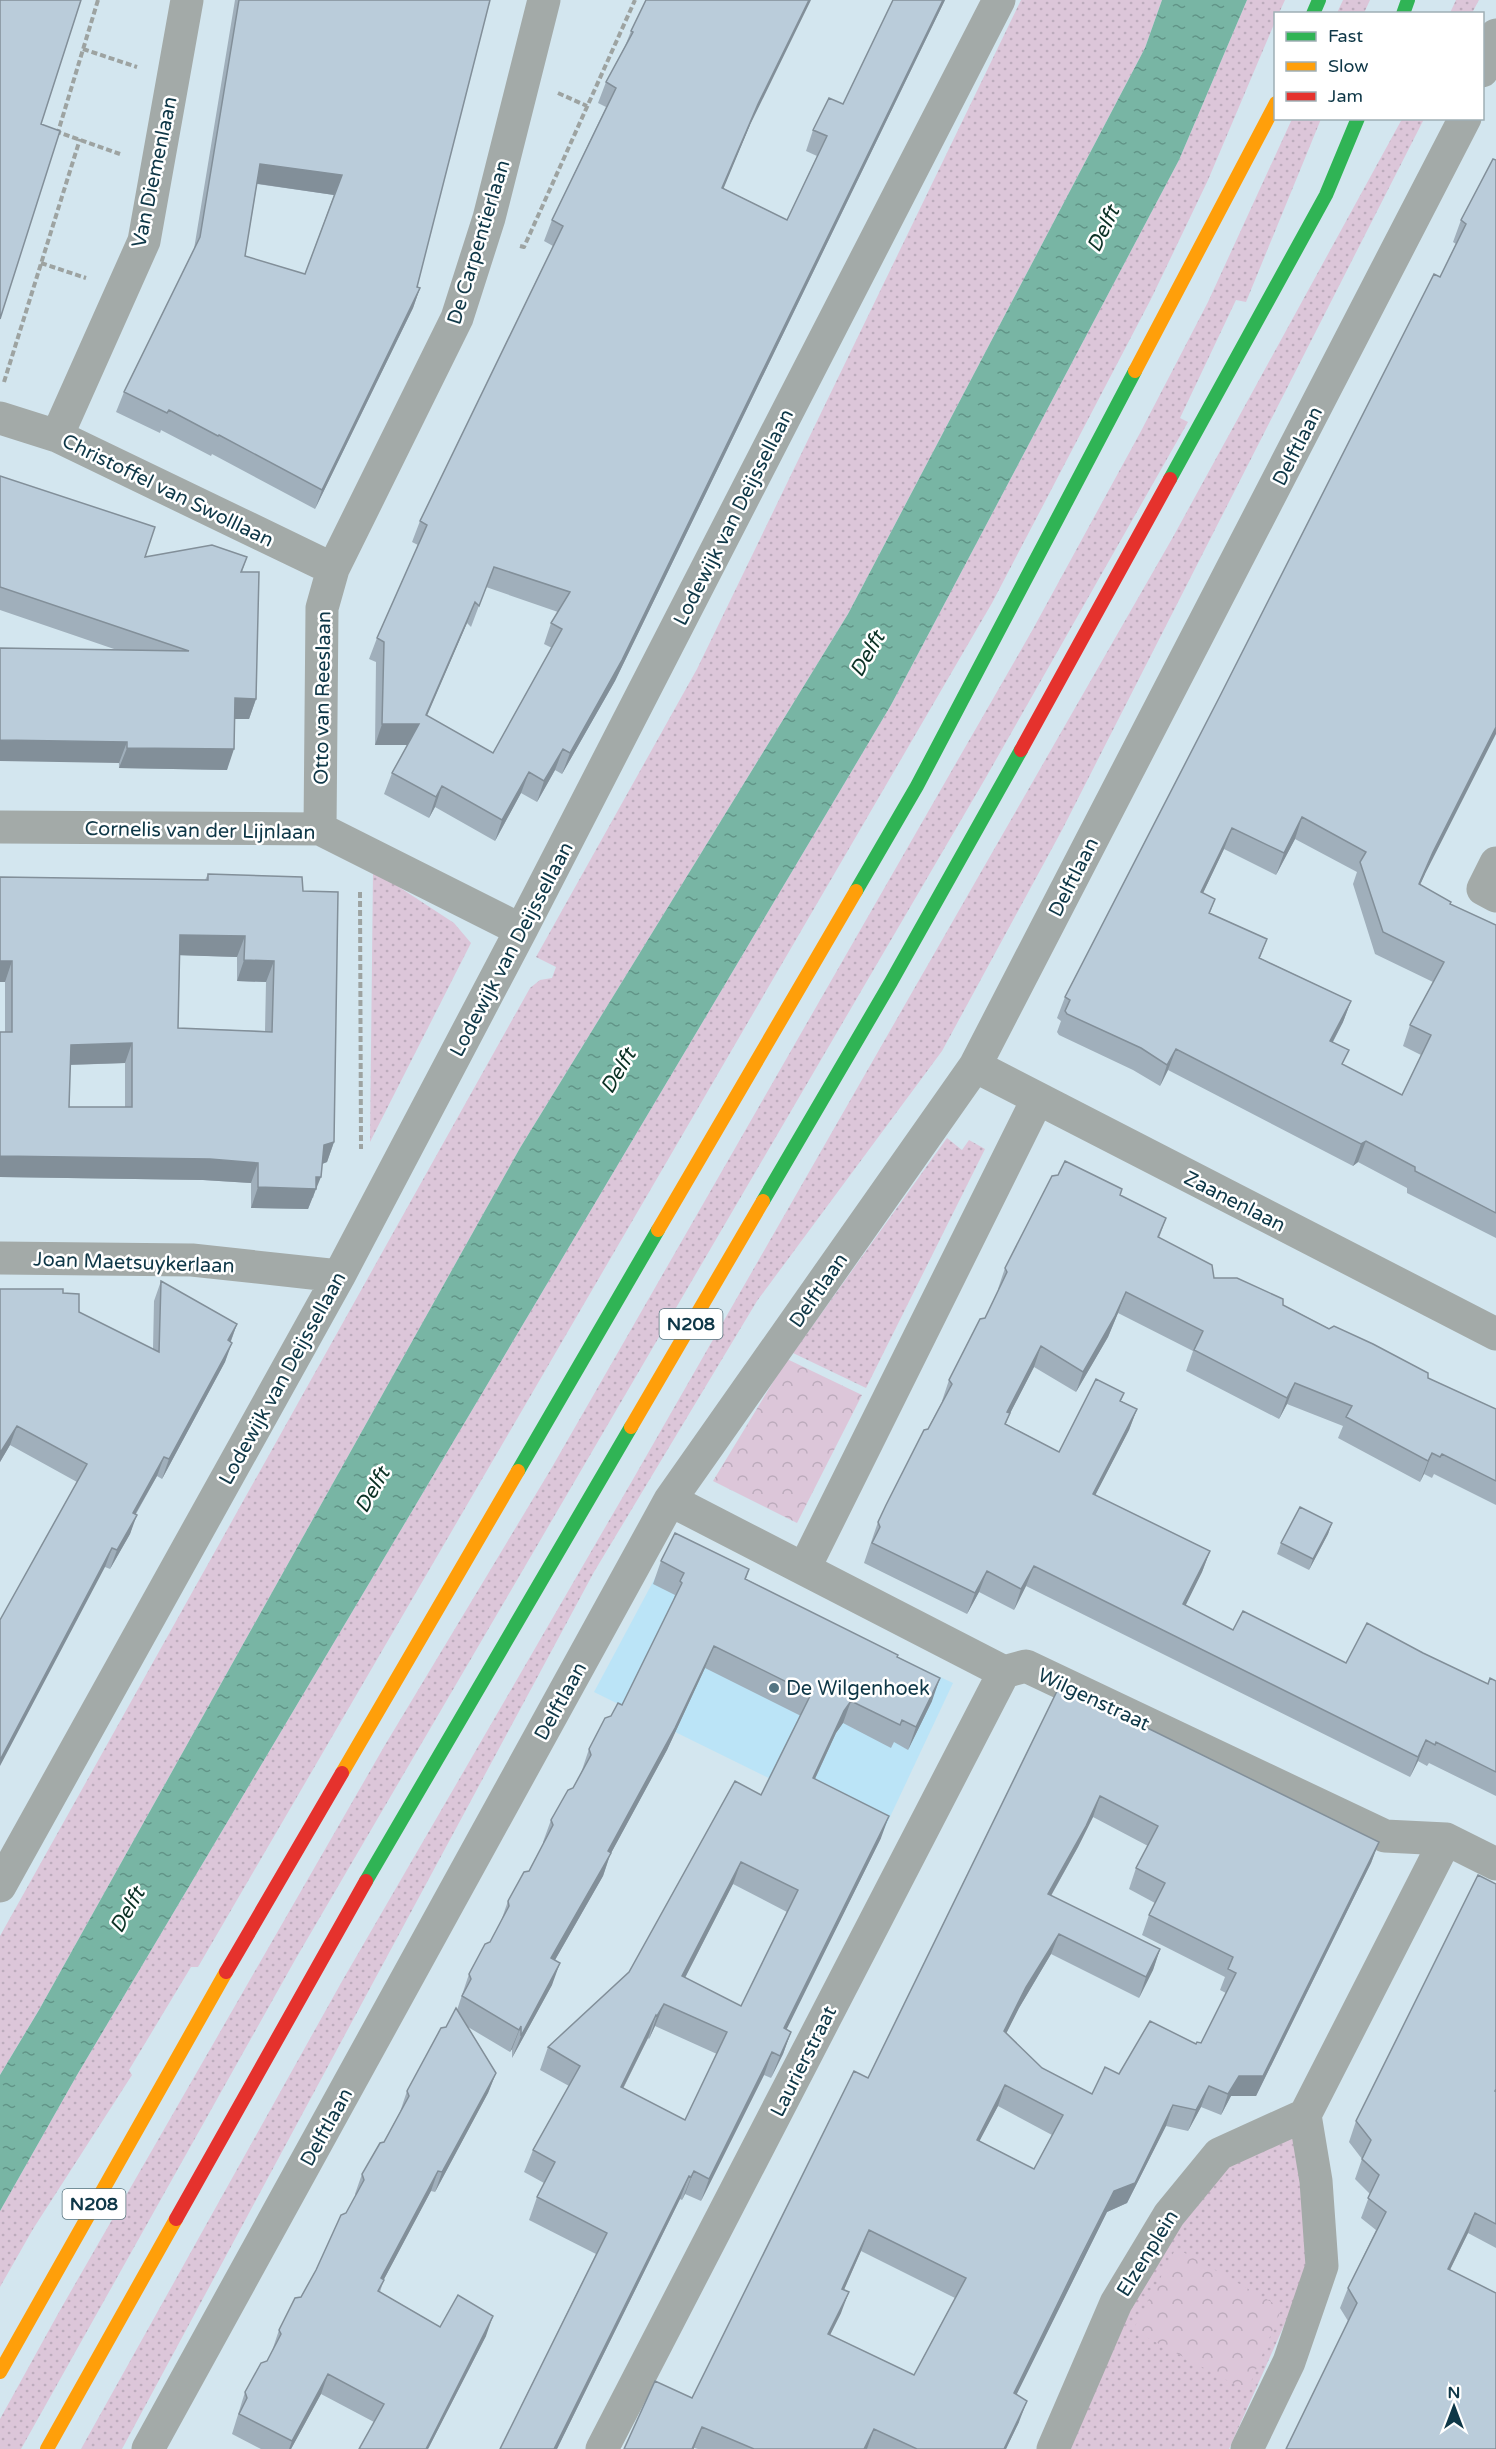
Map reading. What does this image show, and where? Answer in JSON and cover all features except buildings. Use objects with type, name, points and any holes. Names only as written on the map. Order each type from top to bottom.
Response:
[{"type":"main road","name":"N208","points":[[0,2372],[188,2037],[917,786],[1274,105]]},
{"type":"main road","name":"N208","points":[[47,2449],[390,1839],[891,982],[1326,195],[1357,120]]},
{"type":"street","name":"Van Diemenlaan","points":[[57,436],[144,241],[187,0]]},
{"type":"street","name":"De Carpentierlaan","points":[[333,569],[457,318],[485,232],[544,0]]},
{"type":"street","name":"Lodewijk van Deijssellaan","points":[[0,1886],[339,1276],[521,930],[999,0]]},
{"type":"street","points":[[1484,66],[1496,35]]},
{"type":"street","name":"Delftlaan","points":[[156,2446],[670,1500],[975,1066],[1464,120]]},
{"type":"street","name":"Christoffel van Swolllaan","points":[[0,418],[57,436],[333,569]]},
{"type":"street","name":"Otto van Reeslaan","points":[[320,829],[322,608],[333,569]]},
{"type":"street","name":"Cornelis van der Lijnlaan","points":[[0,827],[320,829],[521,930]]},
{"type":"street","points":[[1496,863],[1483,889],[1496,896]]},
{"type":"street","name":"Zaanenlaan","points":[[975,1066],[1037,1100],[1496,1334]]},
{"type":"street","points":[[804,1569],[1037,1100]]},
{"type":"street","name":"Joan Maetsuykerlaan","points":[[0,1258],[192,1260],[339,1276]]},
{"type":"street","points":[[670,1500],[1004,1672]]},
{"type":"street","name":"Wilgenstraat","points":[[1004,1672],[1026,1666],[1385,1836],[1446,1839],[1496,1864]]},
{"type":"street","name":"Laurierstraat","points":[[602,2449],[1004,1672]]},
{"type":"street","points":[[1247,2449],[1289,2362],[1322,2266],[1316,2181],[1305,2115],[1446,1839]]},
{"type":"street","name":"Elzenplein","points":[[1053,2449],[1116,2303],[1169,2215],[1219,2154],[1305,2115]]},
{"type":"path","points":[[98,0],[58,132],[157,167]]},
{"type":"path","points":[[485,232],[524,247],[635,0]]},
{"type":"path","points":[[83,49],[173,79]]},
{"type":"path","points":[[3,384],[80,139]]},
{"type":"path","points":[[41,263],[121,291]]},
{"type":"path","points":[[360,849],[361,1152]]},
{"type":"shaded area","name":"De Wilgenhoek","points":[[670,1550],[953,1683],[882,1834],[594,1692]]},
{"type":"green space","points":[[1021,0],[1162,0],[1145,48],[848,614],[520,1148],[39,2010],[0,2075],[0,1936],[530,988],[540,980],[552,978],[556,967],[536,957],[697,669]]},
{"type":"green space","points":[[1247,0],[1285,0],[1279,12],[1274,12],[1274,24],[1208,180],[1151,299],[992,603],[198,1967],[191,1967],[129,2070],[132,2075],[33,2229],[0,2287],[0,2211],[77,2075],[891,705],[1179,160]]},
{"type":"green space","points":[[1343,0],[1370,0],[1364,12],[1337,12]]},
{"type":"green space","points":[[1456,0],[1479,0],[1473,12],[1450,12]]},
{"type":"green space","points":[[1292,120],[1321,120],[1246,302],[1236,300],[1180,418],[1188,422],[985,779],[295,1960],[21,2449],[0,2449],[0,2419],[59,2312],[385,1745],[551,1469],[1033,629],[1140,433],[1208,302]]},
{"type":"green space","points":[[1401,120],[1423,120],[1062,830],[942,1051],[757,1301],[594,1572],[122,2449],[81,2449],[341,1983],[632,1481],[1173,537]]},
{"type":"green space","points":[[373,870],[454,923],[471,943],[370,1142]]},
{"type":"green space","points":[[947,1138],[962,1150],[969,1140],[985,1149],[866,1388],[793,1353]]},
{"type":"green space","points":[[787,1359],[862,1395],[797,1523],[713,1481]]},
{"type":"green space","points":[[1305,2115],[1310,2267],[1229,2449],[1063,2449],[1159,2244],[1223,2162]]},
{"type":"green space","points":[[1176,2248],[1282,2308],[1247,2391],[1133,2330]]},
{"type":"water","name":"Delft","points":[[1162,0],[1247,0],[1179,160],[891,705],[77,2075],[0,2211],[0,2075],[39,2010],[520,1148],[848,614],[1145,48]]},
{"type":"traffic: fast","points":[[1314,12],[1319,0]]},
{"type":"traffic: fast","points":[[1404,12],[1408,0]]},
{"type":"traffic: fast","points":[[1170,479],[1326,195],[1357,120]]},
{"type":"traffic: fast","points":[[856,891],[917,786],[1135,371]]},
{"type":"traffic: fast","points":[[763,1201],[891,982],[1021,750]]},
{"type":"traffic: fast","points":[[518,1471],[658,1230]]},
{"type":"traffic: fast","points":[[366,1881],[631,1427]]},
{"type":"traffic: slow","points":[[1135,371],[1274,107]]},
{"type":"traffic: slow","points":[[658,1230],[856,891]]},
{"type":"traffic: slow","points":[[631,1427],[763,1201]]},
{"type":"traffic: slow","points":[[342,1773],[518,1471]]},
{"type":"traffic: slow","points":[[0,2372],[226,1972]]},
{"type":"traffic: slow","points":[[47,2449],[176,2219]]},
{"type":"traffic: jam","points":[[1021,750],[1170,479]]},
{"type":"traffic: jam","points":[[226,1972],[342,1773]]},
{"type":"traffic: jam","points":[[176,2219],[366,1881]]},
{"type":"place","name":"De Wilgenhoek","points":[[774,1688]]}]
